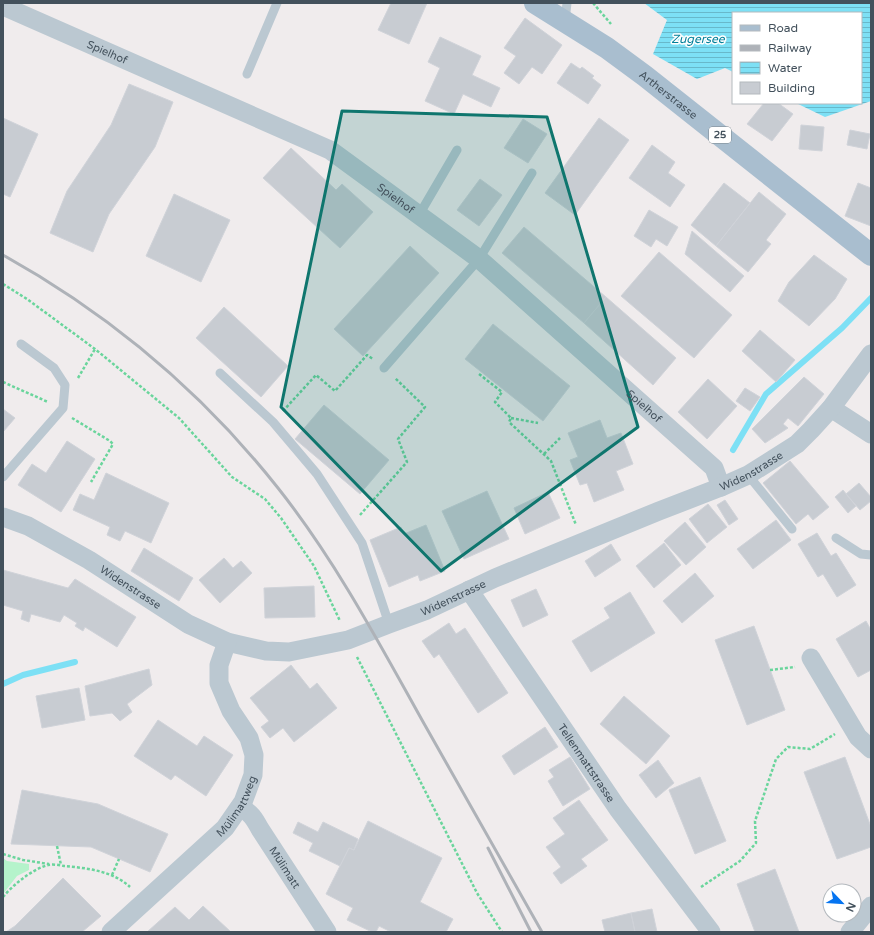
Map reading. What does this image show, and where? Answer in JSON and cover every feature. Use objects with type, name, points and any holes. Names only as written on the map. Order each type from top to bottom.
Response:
[{"type":"main road","name":"Artherstrasse","points":[[535,3],[566,12],[607,48],[645,76],[871,255]]},
{"type":"street","name":"Spielhof","points":[[3,6],[330,150],[479,259],[714,468],[721,487]]},
{"type":"street","name":"Widenstrasse","points":[[3,517],[28,526],[83,556],[188,624],[227,642],[266,651],[289,652],[348,640],[427,610],[469,590],[748,475],[797,444],[831,408],[871,354]]},
{"type":"street","points":[[831,408],[871,434]]},
{"type":"street","name":"Tellenmattstrasse","points":[[469,590],[618,808],[710,932]]},
{"type":"street","name":"Mülimattweg","points":[[111,932],[225,828],[240,807],[253,775],[254,755],[249,738],[231,711],[219,683],[219,665],[227,642]]},
{"type":"street","points":[[811,658],[858,737],[871,749]]},
{"type":"street","name":"Mülimatt","points":[[240,807],[249,812],[255,820],[327,932]]},
{"type":"street","points":[[850,932],[871,906]]},
{"type":"lane","points":[[246,74],[276,3]]},
{"type":"lane","points":[[419,215],[457,150]]},
{"type":"lane","points":[[384,368],[479,259],[532,174]]},
{"type":"lane","points":[[3,477],[63,408],[65,385],[54,368],[21,344]]},
{"type":"lane","points":[[220,373],[273,422],[317,474],[362,543],[389,624]]},
{"type":"lane","points":[[748,475],[792,529]]},
{"type":"lane","points":[[836,538],[862,554],[871,555]]},
{"type":"path","points":[[3,284],[27,299],[95,349],[179,418],[232,477],[265,499],[281,518],[314,566],[348,640],[477,893],[502,932]]},
{"type":"path","points":[[351,526],[407,462],[398,439],[425,407],[384,368]]},
{"type":"path","points":[[273,422],[316,375],[335,391],[355,369]]},
{"type":"path","points":[[479,374],[502,392],[495,402],[511,418],[538,423]]},
{"type":"path","points":[[511,418],[509,422],[551,461],[577,528]]},
{"type":"path","points":[[544,454],[560,438]]},
{"type":"path","points":[[685,897],[740,861],[756,843],[756,821],[776,759],[788,747],[810,749],[851,724]]},
{"type":"path","points":[[57,846],[61,865]]},
{"type":"path","points":[[3,854],[23,860],[84,868],[112,875],[125,883],[145,901]]},
{"type":"path","points":[[112,875],[119,859]]},
{"type":"path","points":[[3,897],[9,890],[31,873],[49,864]]},
{"type":"highlighted area","points":[[342,111],[547,117],[638,427],[441,571],[281,407]]},
{"type":"green space","points":[[3,858],[7,861],[29,864],[29,870],[17,876],[3,894]]},
{"type":"water","name":"Zugersee","points":[[644,3],[871,3],[871,101],[825,117],[798,104],[862,104],[862,12],[732,12],[732,72],[725,68],[697,79],[653,54],[667,20]]},
{"type":"building","points":[[391,3],[427,3],[409,44],[378,30]]},
{"type":"building","points":[[525,18],[562,45],[542,74],[532,67],[519,84],[504,73],[516,56],[504,48]]},
{"type":"building","points":[[440,37],[481,56],[472,75],[500,88],[491,107],[463,94],[454,114],[425,101],[440,68],[428,62]]},
{"type":"building","points":[[571,63],[580,69],[582,67],[594,76],[592,78],[601,85],[588,104],[557,83]]},
{"type":"building","points":[[129,84],[173,102],[155,147],[109,214],[93,252],[50,233],[67,191],[111,125]]},
{"type":"building","points":[[763,104],[779,104],[793,114],[772,141],[747,124]]},
{"type":"building","points":[[3,118],[38,134],[10,197],[3,194]]},
{"type":"building","points":[[599,118],[629,140],[575,215],[545,193]]},
{"type":"building","points":[[523,119],[547,134],[528,163],[504,148]]},
{"type":"building","points":[[801,125],[824,127],[822,151],[799,149]]},
{"type":"building","points":[[850,130],[870,134],[867,149],[847,145]]},
{"type":"building","points":[[652,145],[675,162],[668,173],[685,185],[670,207],[629,178]]},
{"type":"building","points":[[291,148],[336,190],[342,184],[373,212],[340,248],[263,178]]},
{"type":"building","points":[[480,179],[502,195],[479,226],[457,210]]},
{"type":"building","points":[[724,183],[750,203],[716,246],[691,225]]},
{"type":"building","points":[[858,183],[871,188],[871,226],[845,216]]},
{"type":"building","points":[[759,192],[786,214],[766,240],[771,244],[748,272],[716,246]]},
{"type":"building","points":[[174,194],[230,220],[201,282],[146,256]]},
{"type":"building","points":[[649,210],[678,227],[667,246],[656,239],[651,247],[634,236]]},
{"type":"building","points":[[524,227],[606,297],[584,323],[502,253]]},
{"type":"building","points":[[692,231],[744,276],[730,292],[685,254]]},
{"type":"building","points":[[410,246],[439,273],[363,356],[334,329]]},
{"type":"building","points":[[659,252],[732,315],[694,358],[621,296]]},
{"type":"building","points":[[814,255],[847,279],[835,299],[809,326],[778,301],[789,282]]},
{"type":"building","points":[[606,297],[676,358],[653,385],[584,323]]},
{"type":"building","points":[[224,307],[288,366],[261,397],[196,338]]},
{"type":"building","points":[[493,324],[570,386],[543,421],[465,359]]},
{"type":"building","points":[[760,330],[795,360],[776,382],[742,351]]},
{"type":"building","points":[[804,377],[824,394],[798,426],[788,418],[783,424],[788,428],[765,443],[752,429]]},
{"type":"building","points":[[708,379],[737,406],[707,439],[678,412]]},
{"type":"building","points":[[745,388],[760,397],[750,411],[736,401]]},
{"type":"building","points":[[324,405],[389,460],[360,494],[295,439]]},
{"type":"building","points":[[3,409],[15,418],[3,432]]},
{"type":"building","points":[[600,420],[607,438],[621,433],[633,464],[616,471],[624,490],[594,502],[587,483],[580,485],[570,460],[578,457],[568,433]]},
{"type":"building","points":[[67,441],[95,459],[61,512],[18,485],[32,464],[46,473]]},
{"type":"building","points":[[790,461],[829,507],[813,520],[808,514],[796,524],[763,483]]},
{"type":"building","points":[[106,473],[169,503],[151,543],[125,531],[120,541],[107,535],[110,527],[73,510],[80,494],[94,500]]},
{"type":"building","points":[[859,483],[871,497],[871,501],[860,510],[846,494]]},
{"type":"building","points":[[843,490],[856,506],[848,513],[835,497]]},
{"type":"building","points":[[487,491],[509,539],[464,559],[442,511]]},
{"type":"building","points":[[548,492],[560,518],[525,534],[514,508]]},
{"type":"building","points":[[725,500],[738,519],[729,525],[717,505]]},
{"type":"building","points":[[708,504],[727,527],[707,543],[689,519]]},
{"type":"building","points":[[776,520],[791,540],[753,569],[737,549]]},
{"type":"building","points":[[685,522],[706,547],[686,565],[664,541]]},
{"type":"building","points":[[426,525],[445,571],[420,581],[418,575],[389,587],[370,540],[401,527],[404,534]]},
{"type":"building","points":[[817,533],[831,556],[836,553],[856,585],[837,597],[823,574],[818,577],[798,544]]},
{"type":"building","points":[[664,543],[681,565],[654,588],[636,566]]},
{"type":"building","points":[[611,544],[621,560],[595,577],[585,561]]},
{"type":"building","points":[[144,548],[193,578],[179,601],[131,571]]},
{"type":"building","points":[[224,558],[233,568],[241,561],[252,573],[220,603],[199,580]]},
{"type":"building","points":[[3,570],[68,588],[75,579],[136,617],[117,647],[85,627],[83,631],[75,626],[77,623],[64,615],[60,622],[31,614],[29,622],[21,619],[23,611],[3,605]]},
{"type":"building","points":[[695,573],[714,596],[682,623],[663,601]]},
{"type":"building","points":[[314,586],[315,617],[265,618],[264,588]]},
{"type":"building","points":[[536,589],[548,615],[523,627],[511,600]]},
{"type":"building","points":[[630,592],[655,633],[591,672],[572,641],[610,618],[604,608]]},
{"type":"building","points":[[866,621],[871,630],[871,670],[858,677],[836,639]]},
{"type":"building","points":[[449,623],[456,634],[465,628],[508,693],[478,713],[439,654],[434,658],[422,641]]},
{"type":"building","points":[[754,626],[785,710],[747,725],[715,640]]},
{"type":"building","points":[[291,665],[310,689],[317,683],[337,708],[294,742],[283,728],[270,738],[261,727],[269,721],[250,698]]},
{"type":"building","points":[[149,669],[152,685],[127,704],[132,712],[120,721],[112,713],[90,716],[85,686]]},
{"type":"building","points":[[79,688],[85,720],[42,728],[36,696]]},
{"type":"building","points":[[624,696],[670,736],[646,764],[600,724]]},
{"type":"building","points":[[158,720],[197,746],[204,736],[233,755],[206,796],[175,775],[171,780],[134,756]]},
{"type":"building","points":[[545,727],[558,747],[514,775],[502,756]]},
{"type":"building","points":[[570,757],[590,789],[563,806],[548,781],[554,777],[549,770]]},
{"type":"building","points":[[845,757],[871,827],[871,847],[837,859],[804,772]]},
{"type":"building","points":[[658,760],[674,783],[656,798],[639,775]]},
{"type":"building","points":[[700,777],[726,841],[695,854],[669,790]]},
{"type":"building","points":[[22,790],[98,804],[168,834],[150,872],[91,847],[11,844]]},
{"type":"building","points":[[579,800],[608,840],[581,859],[587,866],[561,884],[553,873],[561,867],[546,847],[565,834],[553,818]]},
{"type":"building","points":[[368,821],[442,858],[420,902],[453,919],[446,932],[391,932],[379,926],[376,932],[372,932],[347,920],[353,908],[326,894],[349,848],[354,850]]},
{"type":"building","points":[[298,822],[318,832],[323,822],[358,839],[354,850],[349,848],[340,866],[309,851],[313,843],[293,833]]},
{"type":"building","points":[[775,869],[799,932],[755,932],[737,884]]},
{"type":"building","points":[[63,878],[101,916],[82,932],[6,932],[15,926]]},
{"type":"building","points":[[203,906],[231,932],[147,932],[175,907],[189,920]]},
{"type":"building","points":[[652,909],[657,932],[635,932],[631,913]]},
{"type":"building","points":[[631,913],[635,932],[605,932],[602,920]]},
{"type":"waterway","points":[[733,450],[766,394],[842,328],[871,298]]},
{"type":"waterway","points":[[3,684],[23,675],[75,662]]},
{"type":"railway","points":[[3,255],[80,303],[152,358],[186,388],[218,420],[249,453],[278,488],[299,515],[355,601],[542,932]]},
{"type":"railway","points":[[488,848],[531,932]]}]
